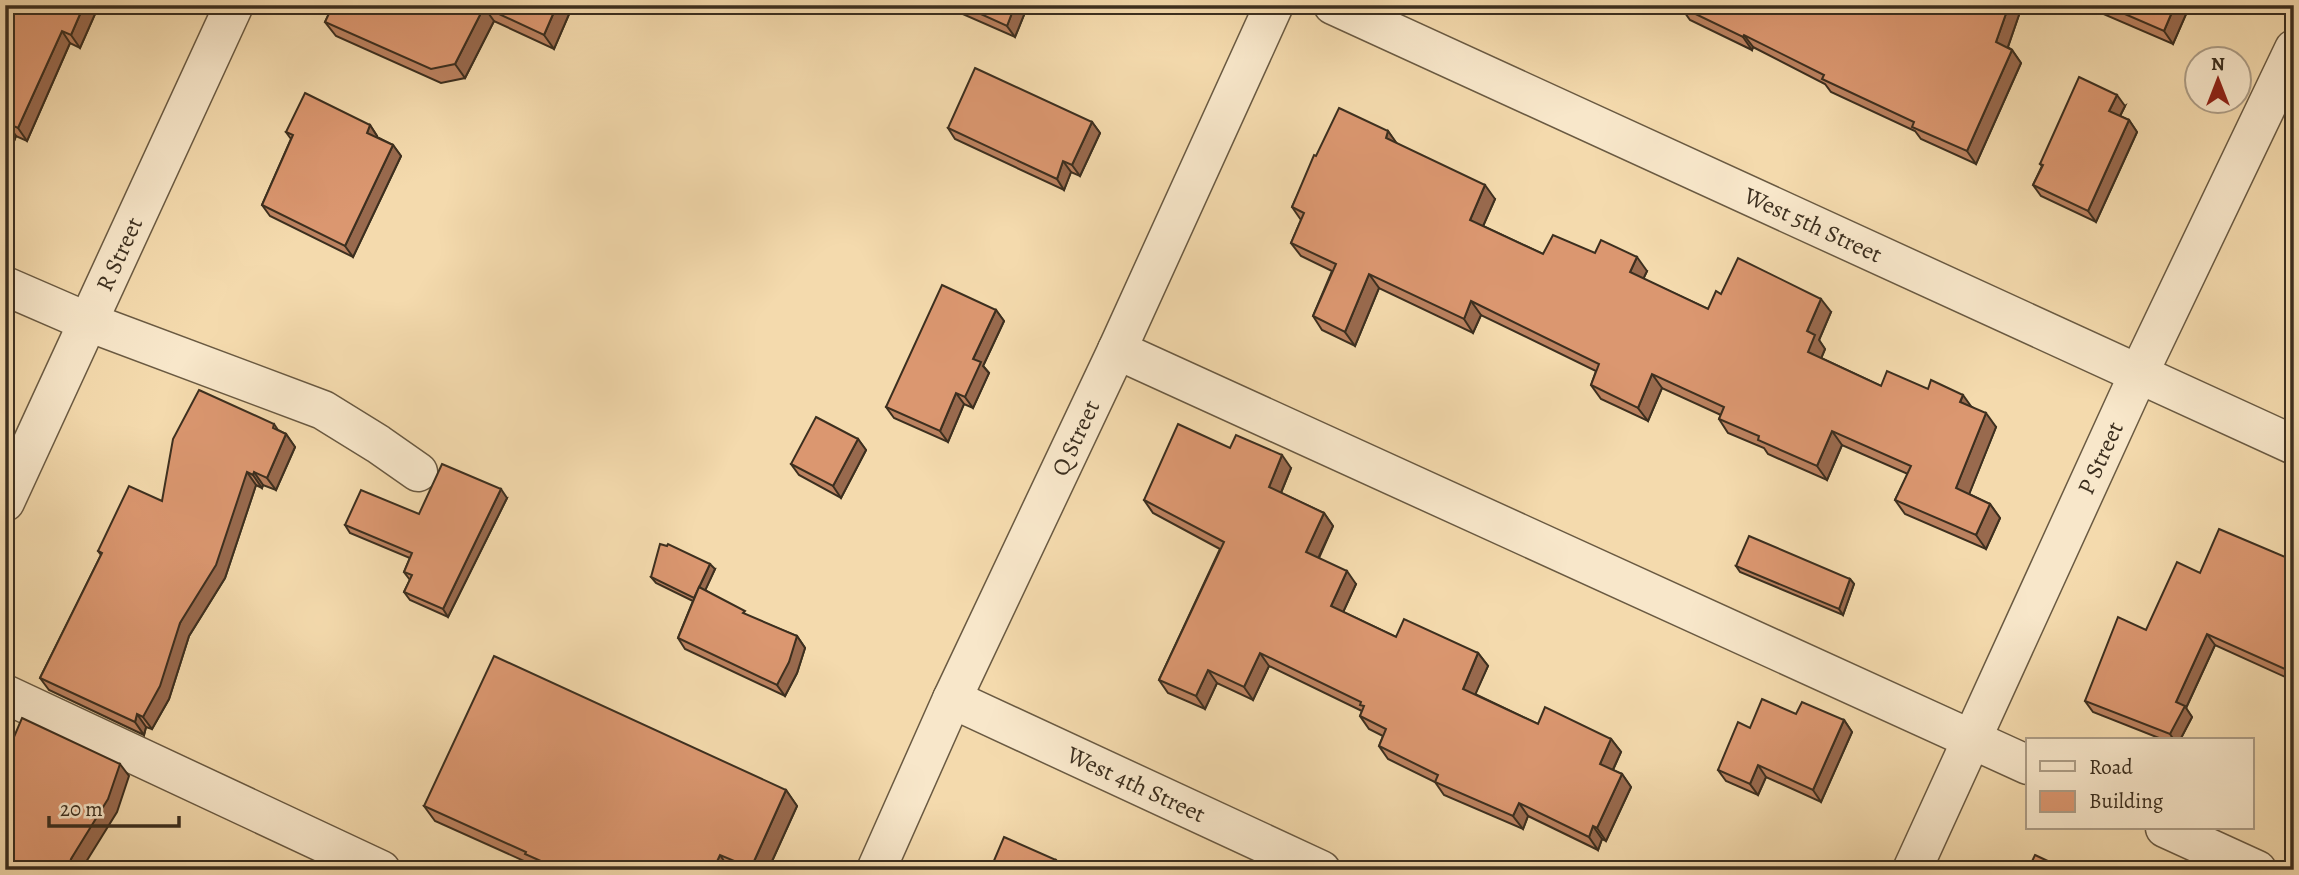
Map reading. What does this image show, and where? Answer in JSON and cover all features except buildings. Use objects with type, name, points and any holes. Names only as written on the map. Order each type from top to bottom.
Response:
[{"type":"street","name":"R Street","points":[[5,502],[234,5]]},
{"type":"street","name":"Q Street","points":[[876,870],[952,699],[1274,5]]},
{"type":"street","name":"West 5th Street","points":[[1333,5],[2294,445]]},
{"type":"street","name":"P Street","points":[[1912,870],[2139,373],[2294,48]]},
{"type":"street","points":[[5,286],[88,322],[323,410],[418,472]]},
{"type":"street","points":[[1116,350],[2026,764]]},
{"type":"street","points":[[5,694],[381,870]]},
{"type":"street","name":"West 4th Street","points":[[952,699],[1321,870]]},
{"type":"street","points":[[2169,830],[2257,870]]}]
